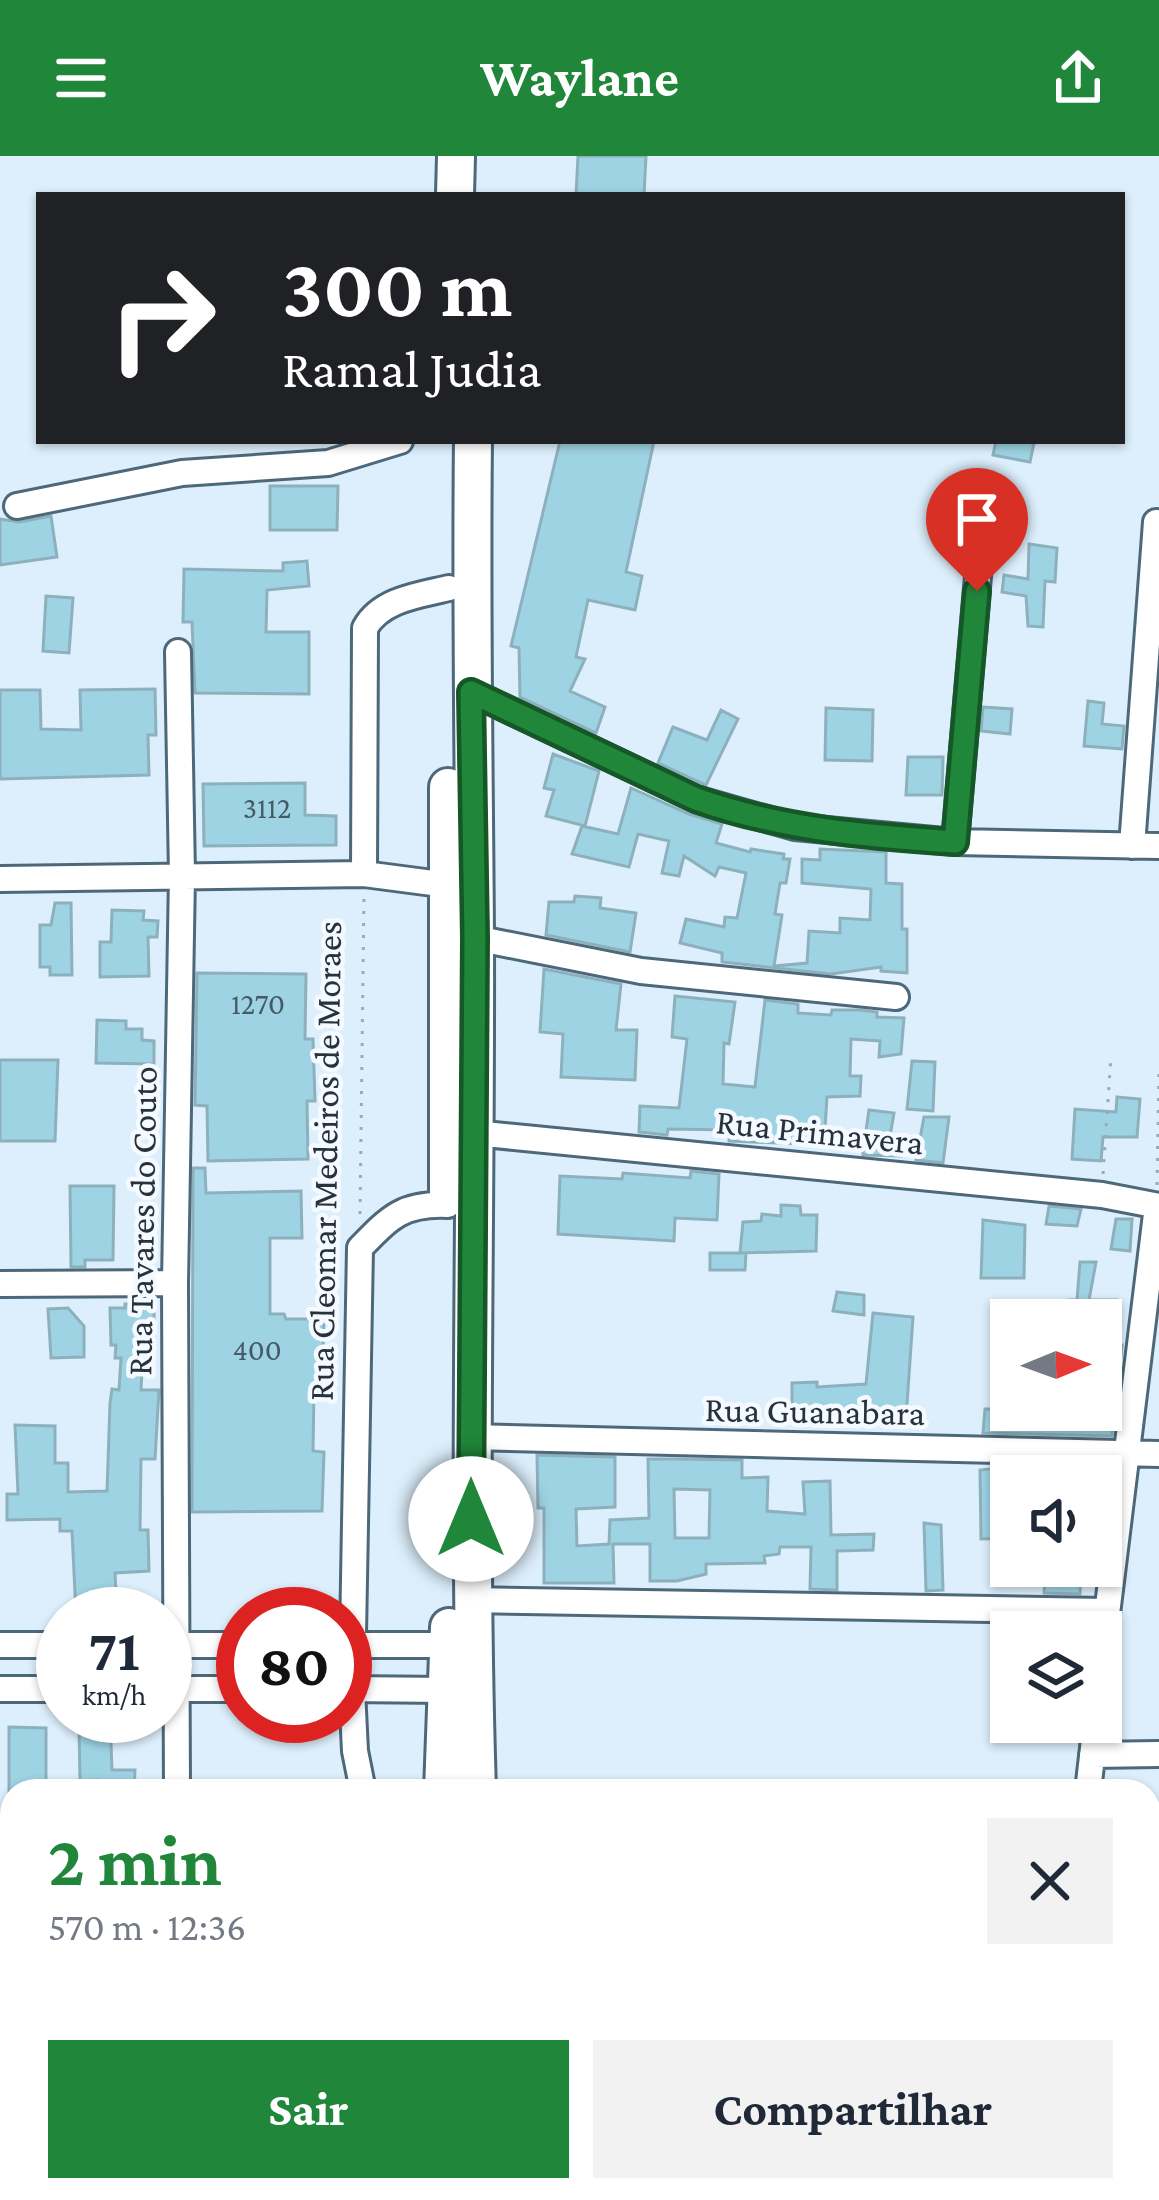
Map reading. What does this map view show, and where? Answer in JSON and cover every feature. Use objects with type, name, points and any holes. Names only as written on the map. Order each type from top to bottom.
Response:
[{"type":"highway","points":[[444,1779],[449,1646],[450,444]]},
{"type":"highway","points":[[473,444],[470,1437],[477,1779]]},
{"type":"street","points":[[17,506],[182,473],[328,463],[390,444]]},
{"type":"street","points":[[955,842],[984,507]]},
{"type":"street","points":[[1132,846],[1156,522]]},
{"type":"street","name":"Rua Cleomar Medeiros de Moraes","points":[[364,874],[365,628],[370,617],[401,600],[449,588]]},
{"type":"street","name":"Rua Tavares do Couto","points":[[171,1587],[182,875],[178,652]]},
{"type":"street","points":[[471,692],[731,812],[842,834],[955,842],[1159,846]]},
{"type":"street","points":[[0,879],[364,874],[448,885]]},
{"type":"street","points":[[475,938],[641,971],[896,997]]},
{"type":"street","name":"Rua Primavera","points":[[474,1133],[1102,1195],[1158,1206]]},
{"type":"street","points":[[360,1248],[386,1221],[407,1208],[448,1205]]},
{"type":"street","points":[[471,1600],[1106,1610],[1158,1206]]},
{"type":"street","name":"Rua Cleomar Medeiros de Moraes","points":[[351,1587],[360,1248]]},
{"type":"street","points":[[0,1284],[176,1283]]},
{"type":"street","name":"Rua Guanabara","points":[[470,1437],[1159,1454]]},
{"type":"street","points":[[372,1645],[449,1646]]},
{"type":"street","points":[[0,1646],[36,1646]]},
{"type":"street","points":[[0,1689],[36,1689]]},
{"type":"street","points":[[372,1689],[448,1690]]},
{"type":"street","name":"Rua Tavares do Couto","points":[[174,1743],[176,1779]]},
{"type":"street","name":"Rua Cleomar Medeiros de Moraes","points":[[354,1743],[361,1779]]},
{"type":"street","points":[[1089,1779],[1093,1743]]},
{"type":"street","points":[[1092,1755],[1159,1754]]},
{"type":"path","name":"Rua Cleomar Medeiros de Moraes","points":[[360,1248],[364,874]]},
{"type":"path","points":[[1102,1195],[1111,1056]]},
{"type":"path","points":[[1158,1206],[1159,1067]]},
{"type":"building","points":[[578,156],[646,156],[644,192],[576,192]]},
{"type":"building","points":[[559,444],[653,444],[626,572],[642,576],[635,610],[588,600],[576,657],[585,659],[570,691],[605,707],[596,733],[520,697],[519,648],[511,646]]},
{"type":"building","points":[[995,444],[1034,444],[1030,462],[993,455]]},
{"type":"building","points":[[270,486],[338,486],[337,530],[270,530]]},
{"type":"building","points":[[51,516],[57,557],[0,565],[0,519],[19,522]]},
{"type":"building","points":[[1029,544],[1057,548],[1055,582],[1045,581],[1043,627],[1028,626],[1026,596],[1002,592],[1004,575],[1028,579]]},
{"type":"building","points":[[307,561],[309,586],[267,590],[266,632],[309,632],[309,694],[195,693],[192,622],[183,622],[184,569],[283,571],[283,563]]},
{"type":"building","points":[[46,596],[73,598],[69,653],[43,651]]},
{"type":"building","points":[[155,689],[156,735],[148,735],[149,775],[0,779],[0,690],[40,690],[41,729],[81,730],[80,690]]},
{"type":"building","points":[[1088,701],[1104,703],[1102,724],[1124,726],[1122,749],[1084,746]]},
{"type":"building","points":[[983,707],[1012,709],[1010,734],[981,731]]},
{"type":"building","points":[[826,708],[873,710],[872,761],[825,760]]},
{"type":"building","points":[[721,710],[738,719],[706,785],[658,763],[673,727],[707,740]]},
{"type":"building","points":[[553,754],[599,771],[585,826],[546,816],[554,790],[544,788]]},
{"type":"building","points":[[908,757],[943,757],[942,795],[906,795]]},
{"type":"building","points":[[305,783],[305,815],[336,816],[336,845],[204,846],[203,784]]},
{"type":"building","points":[[631,788],[722,824],[716,843],[784,854],[783,859],[790,859],[775,914],[782,915],[774,966],[807,963],[809,931],[840,933],[840,918],[870,920],[871,889],[802,883],[802,859],[820,860],[820,849],[886,852],[886,883],[902,884],[907,973],[881,971],[881,967],[831,974],[722,962],[722,953],[680,943],[686,919],[724,927],[725,917],[737,918],[746,873],[719,867],[715,876],[684,856],[679,876],[662,873],[669,841],[638,834],[629,867],[572,854],[582,826],[618,834]]},
{"type":"building","points":[[575,896],[601,898],[600,908],[636,913],[630,952],[546,935],[549,902],[574,902]]},
{"type":"building","points":[[55,903],[71,903],[72,975],[50,975],[50,967],[40,967],[40,925],[51,925]]},
{"type":"building","points":[[112,910],[144,911],[143,920],[158,921],[157,937],[148,937],[149,976],[100,977],[100,942],[111,942]]},
{"type":"building","points":[[544,969],[621,984],[616,1030],[637,1030],[635,1080],[561,1077],[563,1034],[540,1032]]},
{"type":"building","points":[[197,973],[306,974],[305,1039],[313,1039],[315,1101],[307,1101],[308,1159],[208,1161],[207,1106],[195,1105]]},
{"type":"building","points":[[675,996],[735,1002],[729,1044],[724,1043],[723,1084],[755,1087],[765,1000],[798,1004],[798,1013],[831,1015],[832,1010],[859,1010],[877,1012],[877,1017],[904,1018],[901,1054],[879,1057],[880,1041],[851,1039],[850,1076],[861,1076],[860,1096],[827,1097],[825,1128],[865,1137],[869,1110],[894,1113],[889,1142],[904,1145],[902,1156],[863,1155],[863,1151],[826,1145],[729,1141],[730,1130],[668,1129],[667,1135],[639,1132],[640,1106],[679,1108],[687,1039],[672,1037]]},
{"type":"building","points":[[97,1020],[126,1021],[126,1029],[142,1029],[142,1040],[154,1041],[154,1064],[96,1063]]},
{"type":"building","points":[[0,1060],[58,1060],[55,1141],[0,1141]]},
{"type":"building","points":[[912,1061],[935,1062],[933,1111],[907,1109]]},
{"type":"building","points":[[1117,1097],[1140,1099],[1137,1137],[1103,1137],[1101,1161],[1072,1159],[1075,1109],[1116,1112]]},
{"type":"building","points":[[924,1117],[949,1117],[943,1163],[916,1160]]},
{"type":"building","points":[[193,1168],[205,1168],[206,1193],[301,1191],[302,1238],[270,1238],[270,1314],[324,1319],[322,1389],[314,1389],[313,1451],[324,1452],[322,1511],[192,1512]]},
{"type":"building","points":[[691,1171],[719,1174],[717,1220],[675,1218],[674,1241],[558,1234],[560,1176],[622,1179],[623,1173],[690,1178]]},
{"type":"building","points":[[70,1186],[114,1186],[113,1260],[85,1260],[85,1267],[71,1267]]},
{"type":"building","points":[[781,1205],[800,1206],[801,1215],[817,1215],[816,1251],[740,1253],[743,1222],[761,1221],[762,1214],[781,1216]]},
{"type":"building","points":[[1049,1206],[1081,1209],[1077,1226],[1046,1224]]},
{"type":"building","points":[[1116,1219],[1132,1219],[1130,1251],[1111,1249]]},
{"type":"building","points":[[983,1220],[1025,1225],[1024,1278],[981,1278]]},
{"type":"building","points":[[710,1253],[746,1253],[745,1270],[710,1270]]},
{"type":"building","points":[[1080,1262],[1096,1262],[1089,1299],[1077,1299]]},
{"type":"building","points":[[837,1292],[864,1295],[864,1315],[833,1311]]},
{"type":"building","points":[[125,1304],[154,1304],[154,1347],[143,1347],[141,1390],[159,1390],[155,1459],[141,1459],[140,1530],[148,1530],[149,1571],[115,1573],[116,1587],[75,1587],[72,1531],[60,1531],[60,1519],[7,1520],[7,1494],[18,1494],[15,1425],[55,1426],[55,1463],[68,1463],[68,1492],[107,1491],[110,1403],[112,1389],[119,1390],[121,1358],[115,1358],[116,1345],[111,1345],[110,1308],[125,1308]]},
{"type":"building","points":[[68,1308],[84,1326],[84,1357],[51,1358],[48,1309]]},
{"type":"building","points":[[873,1313],[913,1317],[906,1419],[862,1417],[863,1408],[817,1409],[817,1421],[792,1421],[792,1383],[817,1382],[817,1387],[866,1384]]},
{"type":"building","points":[[985,1409],[990,1409],[990,1431],[1112,1431],[1112,1436],[983,1433]]},
{"type":"building","points":[[537,1455],[615,1457],[615,1507],[576,1509],[577,1546],[609,1544],[610,1520],[649,1518],[648,1459],[742,1460],[742,1478],[768,1477],[767,1511],[805,1514],[803,1482],[830,1481],[831,1535],[874,1534],[873,1550],[837,1551],[837,1590],[810,1589],[811,1547],[780,1547],[779,1554],[764,1556],[765,1563],[706,1564],[706,1574],[650,1581],[650,1544],[613,1544],[614,1583],[544,1583],[544,1508],[538,1508]],"holes":[[[674,1489],[710,1490],[709,1538],[675,1538]]]},
{"type":"building","points":[[990,1469],[990,1539],[981,1539],[980,1470]]},
{"type":"building","points":[[924,1523],[941,1525],[943,1590],[926,1591]]},
{"type":"building","points":[[1044,1587],[1080,1587],[1080,1594],[1044,1593]]},
{"type":"building","points":[[9,1727],[36,1728],[36,1743],[46,1743],[46,1779],[9,1779]]},
{"type":"building","points":[[79,1743],[111,1743],[112,1770],[135,1770],[135,1779],[80,1779]]},
{"type":"route","points":[[471,1519],[475,938],[471,692],[731,812],[842,834],[955,842],[977,591]]}]
